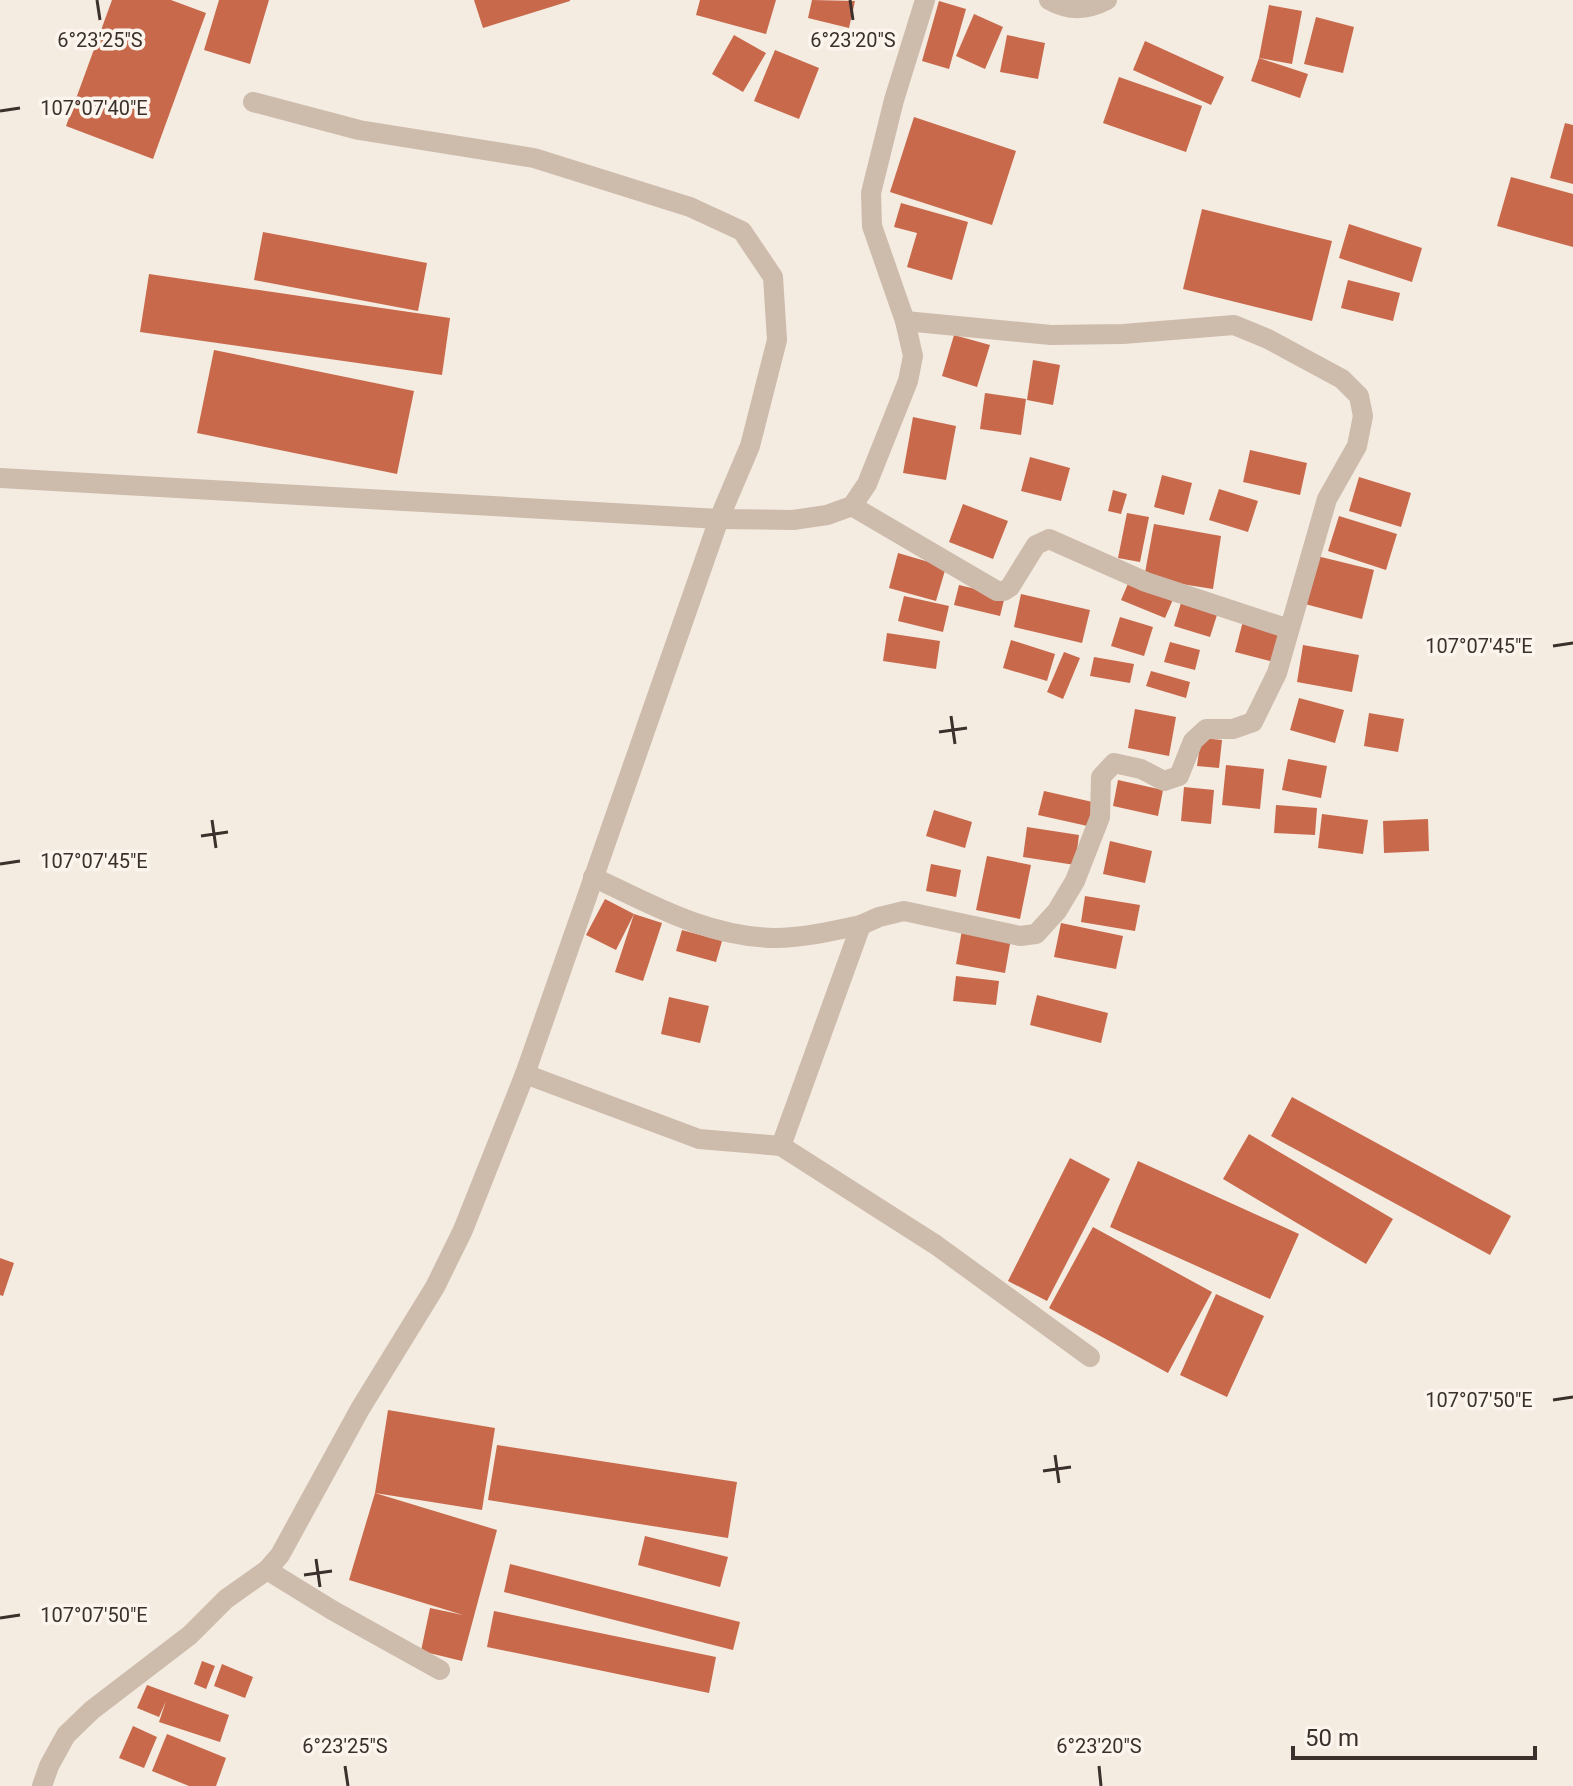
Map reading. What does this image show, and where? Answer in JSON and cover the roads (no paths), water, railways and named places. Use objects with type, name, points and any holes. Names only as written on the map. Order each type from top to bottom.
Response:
[{"type":"street","points":[[0,478],[719,519],[793,520],[827,515],[852,506],[867,484],[908,381],[913,356],[905,321],[872,226],[871,193],[894,100],[925,0]]},
{"type":"street","points":[[1049,0],[1076,10],[1094,7],[1107,0]]},
{"type":"street","points":[[42,1786],[66,1735],[92,1710],[190,1635],[226,1599],[267,1570],[280,1555],[360,1409],[435,1287],[463,1230],[525,1074],[719,519],[750,446],[777,340],[773,277],[742,231],[690,207],[534,158],[359,130],[253,102]]},
{"type":"street","points":[[593,877],[702,927],[742,935],[777,938],[825,933],[904,911],[1020,936],[1036,934],[1057,911],[1075,881],[1100,817],[1101,777],[1114,763],[1141,769],[1164,781],[1179,776],[1193,741],[1206,729],[1233,729],[1253,722],[1277,673],[1327,499],[1357,446],[1363,416],[1359,396],[1342,379],[1268,339],[1234,325],[1123,334],[1051,335],[905,321]]},
{"type":"street","points":[[852,506],[997,591],[1010,587],[1036,545],[1049,539],[1146,582],[1289,629]]},
{"type":"street","points":[[781,1146],[861,925]]},
{"type":"street","points":[[525,1074],[699,1139],[781,1146],[936,1245],[1090,1357]]},
{"type":"street","points":[[267,1570],[440,1670]]}]
